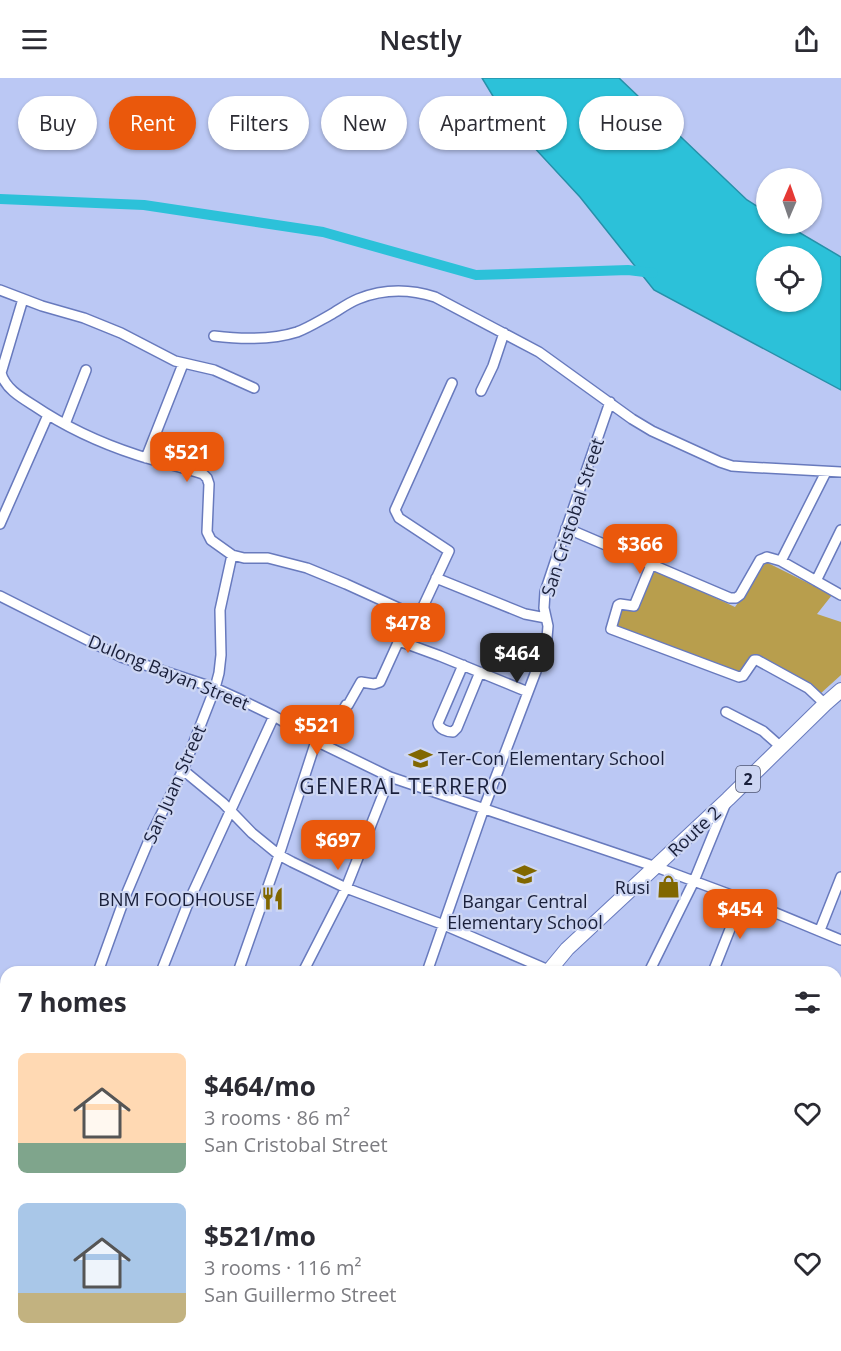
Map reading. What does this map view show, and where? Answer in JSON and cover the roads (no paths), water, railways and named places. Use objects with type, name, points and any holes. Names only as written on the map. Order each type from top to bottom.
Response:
[{"type":"highway","name":"Route 2","points":[[554,966],[567,949],[841,690]]},
{"type":"street","points":[[0,290],[84,318],[121,333],[166,357],[183,364],[214,370],[254,388]]},
{"type":"street","points":[[214,336],[233,338],[279,336],[297,332],[357,299],[387,291],[425,294],[435,297],[539,352],[632,419],[704,456],[726,464],[746,467],[841,472]]},
{"type":"street","points":[[23,299],[1,373],[4,381],[16,394],[48,415],[105,443],[146,458],[203,474],[209,484],[207,532],[211,540],[232,555],[244,558],[268,558],[307,568],[416,615],[419,614],[449,550],[399,518],[395,510],[452,383]]},
{"type":"street","points":[[481,391],[493,366],[504,333]]},
{"type":"street","points":[[146,458],[183,364]]},
{"type":"street","points":[[65,424],[86,370]]},
{"type":"street","name":"San Cristobal Street","points":[[429,966],[484,808],[547,638],[545,592],[610,402]]},
{"type":"street","points":[[0,524],[48,415]]},
{"type":"street","points":[[781,561],[826,472]]},
{"type":"street","points":[[566,528],[724,597],[736,598],[740,595],[762,559],[767,557],[781,561],[841,595]]},
{"type":"street","points":[[816,581],[841,530]]},
{"type":"street","name":"San Juan Street","points":[[100,966],[125,897],[183,770],[215,688],[221,655],[220,610],[232,555]]},
{"type":"street","points":[[651,565],[634,606],[620,604],[611,629],[739,677],[743,676],[754,660],[757,660],[807,688],[825,704]]},
{"type":"street","points":[[436,578],[525,614],[546,618]]},
{"type":"street","name":"Dulong Bayan Street","points":[[0,596],[122,657],[215,688],[390,777],[656,867],[841,940]]},
{"type":"street","points":[[240,966],[321,743],[361,682],[378,684],[380,682],[411,614]]},
{"type":"street","points":[[399,641],[528,692]]},
{"type":"street","points":[[463,665],[438,721],[439,726],[445,730],[453,732],[457,728],[480,672]]},
{"type":"street","points":[[726,712],[763,731],[781,747]]},
{"type":"street","points":[[163,966],[189,901],[274,716]]},
{"type":"street","points":[[183,770],[231,810],[252,833],[279,855],[346,888],[444,925],[538,966]]},
{"type":"street","points":[[306,966],[346,888],[390,777]]},
{"type":"street","points":[[652,966],[694,881],[728,799]]},
{"type":"street","points":[[820,930],[841,877]]},
{"type":"street","points":[[715,966],[741,899]]},
{"type":"waterway","points":[[0,199],[144,205],[323,232],[476,275],[628,270],[653,273]]},
{"type":"place","name":"Ter-Con Elementary School","points":[[420,758]]},
{"type":"place","name":"Bangar Central Elementary School","points":[[525,875]]},
{"type":"place","name":"Rusi","points":[[668,887]]},
{"type":"place","name":"BNM FOODHOUSE","points":[[273,899]]},
{"type":"district","name":"GENERAL TERRERO","points":[[404,786]]}]
